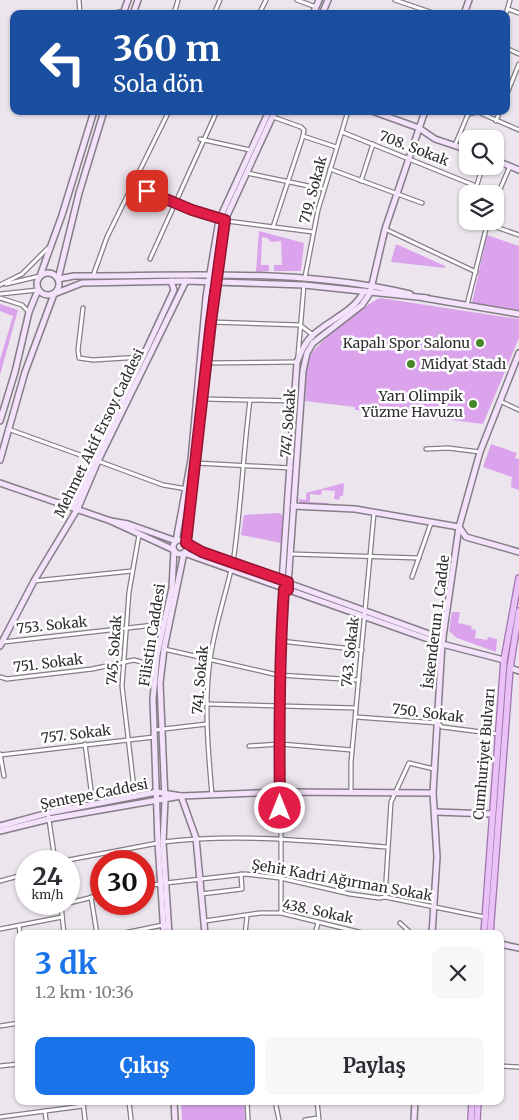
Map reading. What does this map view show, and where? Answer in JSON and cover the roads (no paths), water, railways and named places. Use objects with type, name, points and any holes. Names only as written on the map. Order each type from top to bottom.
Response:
[{"type":"main road","name":"Cumhuriyet Bulvarı","points":[[484,930],[504,660],[519,578]]},
{"type":"main road","name":"Cumhuriyet Bulvarı","points":[[490,930],[510,668],[519,611]]},
{"type":"main road","points":[[471,1120],[472,1105]]},
{"type":"main road","points":[[477,1120],[478,1105]]},
{"type":"street","points":[[297,0],[316,7]]},
{"type":"street","points":[[315,10],[319,0]]},
{"type":"street","points":[[395,0],[424,10]]},
{"type":"street","points":[[510,0],[508,8],[519,13]]},
{"type":"street","points":[[510,86],[519,64]]},
{"type":"street","points":[[93,115],[36,284],[38,290],[47,296],[82,283],[186,281],[304,285],[427,298]]},
{"type":"street","points":[[0,460],[8,429],[54,294],[59,286],[58,279],[79,193],[103,115]]},
{"type":"street","points":[[92,276],[107,237],[167,115]]},
{"type":"street","points":[[150,260],[215,115]]},
{"type":"street","points":[[174,550],[187,489],[210,282],[214,274],[222,220],[267,115]]},
{"type":"street","name":"719. Sokak","points":[[305,277],[313,232],[324,189],[347,115]]},
{"type":"street","points":[[383,115],[419,128],[436,139],[459,147]]},
{"type":"street","points":[[297,362],[304,346],[313,335],[367,293],[385,229],[424,115]]},
{"type":"street","points":[[454,146],[467,115]]},
{"type":"street","points":[[484,115],[519,130]]},
{"type":"street","points":[[496,121],[498,115]]},
{"type":"street","points":[[222,220],[247,173],[273,117],[301,127],[304,130],[273,227]]},
{"type":"street","name":"708. Sokak","points":[[342,132],[474,185]]},
{"type":"street","points":[[303,136],[336,148]]},
{"type":"street","points":[[200,139],[251,151]]},
{"type":"street","points":[[361,180],[373,144]]},
{"type":"street","points":[[504,164],[519,170]]},
{"type":"street","points":[[502,185],[510,166]]},
{"type":"street","points":[[330,169],[422,203]]},
{"type":"street","points":[[247,173],[324,189]]},
{"type":"street","points":[[132,185],[222,220],[313,232]]},
{"type":"street","points":[[385,229],[476,272]]},
{"type":"street","points":[[504,229],[519,235]]},
{"type":"street","points":[[467,306],[486,230]]},
{"type":"street","points":[[0,285],[22,274],[50,246]]},
{"type":"street","points":[[0,285],[50,273],[58,279],[92,276],[214,274],[305,277],[368,286],[467,306],[519,314]]},
{"type":"street","points":[[184,553],[187,547],[211,322],[217,283],[214,274]]},
{"type":"street","points":[[96,461],[142,356],[174,290],[172,281]]},
{"type":"street","name":"Mehmet Akif Ersoy Caddesi","points":[[1,644],[75,508],[96,461],[186,281]]},
{"type":"street","points":[[284,589],[282,580],[304,285]]},
{"type":"street","points":[[0,294],[38,290]]},
{"type":"street","points":[[0,421],[15,372],[29,312],[38,290]]},
{"type":"street","name":"747. Sokak","points":[[281,913],[280,706],[278,675],[284,589],[288,582],[303,371],[306,353],[313,343],[362,306],[367,293]]},
{"type":"street","points":[[0,298],[22,305],[29,312]]},
{"type":"street","points":[[83,308],[78,350],[79,358],[93,360],[142,356]]},
{"type":"street","points":[[211,322],[300,325],[313,335]]},
{"type":"street","name":"İskenderun 1. Cadde","points":[[432,930],[437,857],[433,793],[443,641],[460,527],[480,452],[519,353]]},
{"type":"street","points":[[207,363],[297,362]]},
{"type":"street","points":[[204,399],[295,401]]},
{"type":"street","points":[[233,563],[250,400]]},
{"type":"street","points":[[500,401],[519,410]]},
{"type":"street","points":[[8,429],[163,485],[187,489]]},
{"type":"street","points":[[426,449],[448,448],[480,452]]},
{"type":"street","points":[[196,463],[291,468]]},
{"type":"street","points":[[0,483],[112,521],[177,553],[184,553],[284,589],[366,613]]},
{"type":"street","points":[[293,506],[374,513],[460,527],[466,537],[519,552]]},
{"type":"street","name":"743. Sokak","points":[[351,793],[352,750],[374,513]]},
{"type":"street","points":[[112,521],[128,524],[176,541],[182,540],[233,563],[288,582],[366,613],[443,641],[504,660]]},
{"type":"street","points":[[412,577],[431,522]]},
{"type":"street","name":"745. Sokak","points":[[134,797],[122,686],[122,666],[125,660],[132,571],[139,535]]},
{"type":"street","name":"Filistin Caddesi","points":[[160,842],[165,800],[153,699],[156,666],[172,588],[174,550]]},
{"type":"street","name":"Filistin Caddesi","points":[[169,930],[160,842],[155,737],[158,729],[164,649],[184,553]]},
{"type":"street","points":[[290,554],[419,558]]},
{"type":"street","name":"741. Sokak","points":[[212,794],[207,724],[210,658],[231,569]]},
{"type":"street","points":[[34,581],[132,571]]},
{"type":"street","name":"753. Sokak","points":[[1,644],[164,624]]},
{"type":"street","points":[[280,641],[362,650]]},
{"type":"street","points":[[164,649],[278,675],[359,680]]},
{"type":"street","name":"751. Sokak","points":[[0,677],[7,679],[92,670],[119,665],[125,660],[140,660],[156,666]]},
{"type":"street","points":[[510,668],[519,671]]},
{"type":"street","points":[[207,704],[356,708]]},
{"type":"street","name":"750. Sokak","points":[[356,717],[438,724],[442,727],[498,734]]},
{"type":"street","points":[[158,729],[207,724]]},
{"type":"street","name":"757. Sokak","points":[[0,754],[155,737]]},
{"type":"street","points":[[85,744],[93,805]]},
{"type":"street","points":[[249,746],[280,744],[352,750]]},
{"type":"street","points":[[0,754],[4,776]]},
{"type":"street","points":[[385,897],[391,802],[409,763],[435,769]]},
{"type":"street","name":"Şentepe Caddesi","points":[[0,826],[157,792],[181,796],[280,792],[433,793]]},
{"type":"street","points":[[0,832],[48,816],[165,800],[181,796],[196,838],[205,930]]},
{"type":"street","points":[[435,812],[492,814]]},
{"type":"street","points":[[48,816],[53,850]]},
{"type":"street","points":[[80,858],[160,842],[196,838],[280,840],[387,847]]},
{"type":"street","points":[[201,894],[242,889],[241,874]]},
{"type":"street","name":"Şehit Kadri Ağırman Sokak","points":[[155,884],[241,874],[280,878],[350,894],[379,898],[385,897],[485,918]]},
{"type":"street","points":[[0,880],[15,877]]},
{"type":"street","name":"Filistin Caddesi","points":[[163,883],[164,930]]},
{"type":"street","name":"438. Sokak","points":[[204,921],[260,913],[281,913],[349,930]]},
{"type":"street","points":[[94,915],[96,930]]},
{"type":"street","points":[[245,930],[247,916]]},
{"type":"street","points":[[0,929],[62,917],[64,930]]},
{"type":"street","points":[[316,930],[318,923]]},
{"type":"street","points":[[400,923],[408,930]]},
{"type":"street","points":[[139,930],[163,925]]},
{"type":"street","points":[[19,926],[20,930]]},
{"type":"street","points":[[504,945],[519,948]]},
{"type":"street","points":[[0,1026],[15,1024]]},
{"type":"street","points":[[0,1066],[15,1064]]},
{"type":"street","points":[[504,1066],[519,1067]]},
{"type":"street","points":[[129,1105],[131,1120]]},
{"type":"street","points":[[174,1105],[175,1120]]},
{"type":"street","points":[[247,1105],[248,1120]]},
{"type":"street","points":[[276,1105],[279,1120]]},
{"type":"street","points":[[305,1120],[318,1119],[317,1105]]},
{"type":"street","points":[[414,1120],[415,1105]]},
{"type":"street","points":[[0,1118],[84,1106],[86,1120]]},
{"type":"street","points":[[45,1111],[46,1120]]},
{"type":"place","name":"Kapalı Spor Salonu","points":[[480,343]]},
{"type":"place","name":"Midyat Stadı","points":[[411,364]]},
{"type":"place","name":"Yarı Olimpik Yüzme Havuzu","points":[[473,404]]}]
